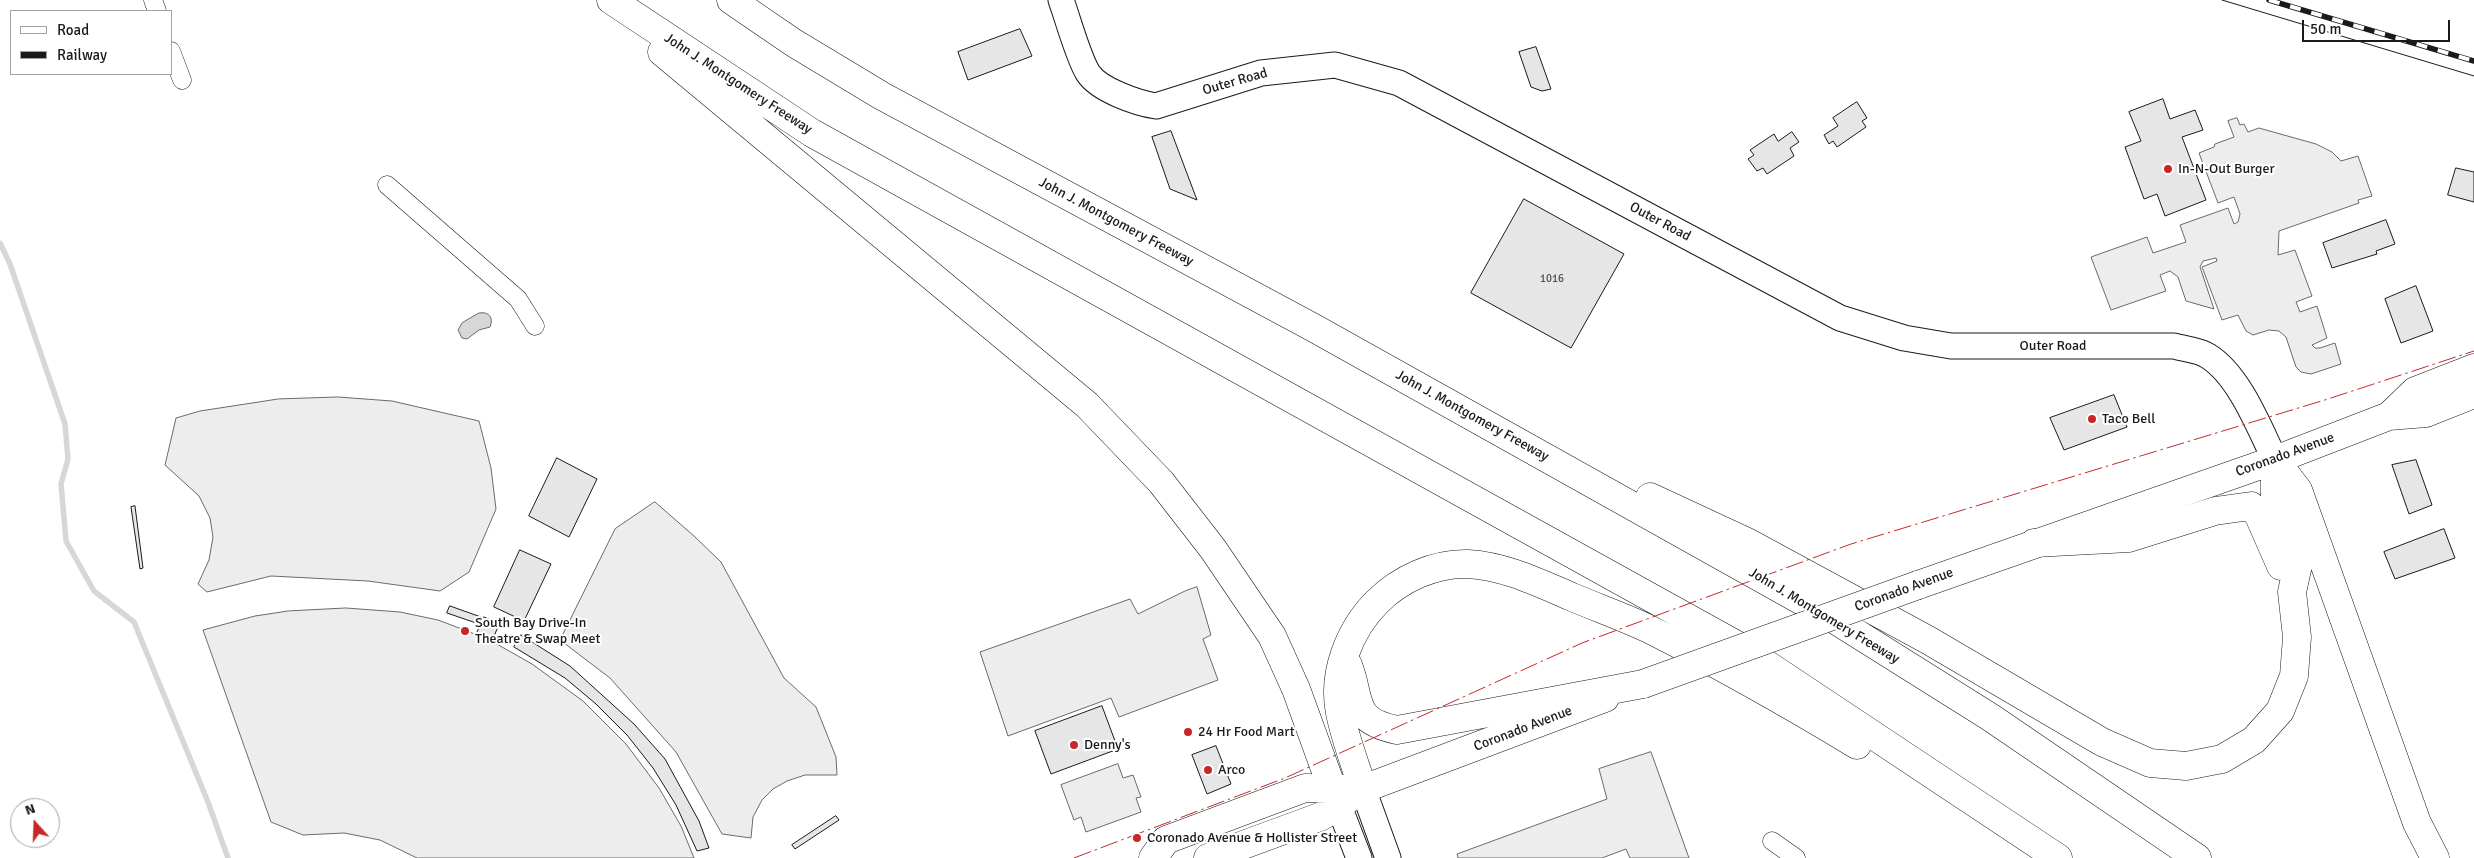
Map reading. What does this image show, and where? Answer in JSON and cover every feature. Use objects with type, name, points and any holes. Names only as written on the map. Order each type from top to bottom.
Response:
[{"type":"main road","points":[[599,0],[1087,405],[1155,475],[1213,549],[1272,636],[1296,689],[1335,797],[1322,816],[1208,858]]},
{"type":"main road","name":"John J. Montgomery Freeway","points":[[611,0],[812,133],[1742,648],[2058,858]]},
{"type":"main road","name":"John J. Montgomery Freeway","points":[[731,0],[794,43],[882,96],[1314,328],[1829,616],[1990,717],[2197,858]]},
{"type":"main road","name":"Coronado Avenue","points":[[2389,416],[2415,390],[2474,368]]},
{"type":"main road","name":"Coronado Avenue","points":[[1153,858],[1166,840],[1306,788],[1335,797],[1363,789],[1643,684],[2034,543],[2275,460],[2389,416],[2426,412],[2474,394]]},
{"type":"main road","points":[[1438,398],[1749,543],[1928,640],[2102,742],[2150,763],[2186,766],[2222,759],[2246,745],[2268,726],[2280,711],[2294,676],[2297,637],[2292,592],[2271,542],[2251,506],[2215,511],[2129,538],[2034,543]]},
{"type":"main road","points":[[2275,460],[2275,499],[2298,565],[2292,592]]},
{"type":"main road","points":[[2275,460],[2298,490],[2417,824],[2435,858]]},
{"type":"main road","points":[[1363,789],[1339,712],[1338,673],[1351,638],[1371,608],[1384,596],[1414,576],[1431,570],[1458,565],[1485,566],[1502,569],[1648,629],[1809,716],[1894,768],[2053,858]]},
{"type":"main road","points":[[1345,655],[1361,708],[1368,720],[1397,730],[1643,684]]},
{"type":"street","name":"Outer Road","points":[[1061,0],[1088,73],[1102,86],[1140,104],[1156,106],[1260,73],[1335,65],[1399,83],[1840,318],[1904,338],[1951,346],[2174,346],[2207,355],[2227,372],[2256,420],[2275,460]]},
{"type":"street","points":[[172,54],[182,80]]},
{"type":"street","points":[[387,185],[518,299],[535,326]]},
{"type":"street","points":[[1363,789],[1388,858]]},
{"type":"street","points":[[1335,797],[1359,858]]},
{"type":"street","points":[[1772,841],[1796,858]]},
{"type":"shaded area","points":[[2237,118],[2240,125],[2244,124],[2248,132],[2259,128],[2316,144],[2332,152],[2341,161],[2358,156],[2372,196],[2358,200],[2359,203],[2279,231],[2278,255],[2295,250],[2312,296],[2296,302],[2300,312],[2317,306],[2327,338],[2312,345],[2315,348],[2320,348],[2335,343],[2341,364],[2311,374],[2301,372],[2296,367],[2286,337],[2279,331],[2269,330],[2253,335],[2246,331],[2238,315],[2222,320],[2202,267],[2217,261],[2216,258],[2203,261],[2200,267],[2214,309],[2186,301],[2178,277],[2170,271],[2160,275],[2166,291],[2111,310],[2091,257],[2147,237],[2153,253],[2186,242],[2180,225],[2228,208],[2234,224],[2238,222],[2240,214],[2234,197],[2218,203],[2199,153],[2214,147],[2215,144],[2234,137],[2228,121]]},
{"type":"shaded area","points":[[479,313],[486,313],[490,316],[490,327],[479,330],[467,339],[462,338],[458,330],[462,323]]},
{"type":"shaded area","points":[[338,397],[392,401],[479,421],[491,468],[496,509],[469,572],[440,591],[368,581],[271,576],[207,592],[198,584],[209,560],[213,537],[210,518],[199,496],[165,465],[176,418],[200,411],[278,399]]},
{"type":"shaded area","points":[[655,502],[721,562],[784,678],[816,707],[836,757],[837,775],[805,775],[787,781],[773,789],[762,800],[753,817],[751,838],[722,834],[676,752],[610,678],[560,640],[615,529]]},
{"type":"shaded area","points":[[1197,587],[1211,635],[1203,639],[1218,680],[1119,717],[1111,698],[1008,736],[980,652],[1130,599],[1138,614]]},
{"type":"shaded area","points":[[346,608],[400,612],[438,620],[488,639],[532,664],[583,701],[626,744],[659,788],[681,826],[694,858],[417,858],[380,840],[344,833],[303,835],[271,822],[203,630],[255,616],[288,611]]},
{"type":"shaded area","points":[[1651,752],[1689,858],[1630,858],[1626,849],[1602,858],[1458,858],[1457,854],[1607,799],[1599,769]]},
{"type":"shaded area","points":[[1118,764],[1123,778],[1133,775],[1141,797],[1136,798],[1141,812],[1086,832],[1081,817],[1074,820],[1061,785]]},
{"type":"building","points":[[1020,29],[1032,56],[968,80],[958,52]]},
{"type":"building","points":[[1536,47],[1551,89],[1542,91],[1531,87],[1519,52]]},
{"type":"building","points":[[2163,99],[2170,119],[2195,110],[2203,130],[2182,137],[2206,200],[2165,216],[2157,194],[2144,199],[2125,147],[2141,141],[2129,112]]},
{"type":"building","points":[[1857,102],[1867,118],[1862,121],[1866,127],[1837,147],[1833,141],[1829,144],[1824,135],[1838,126],[1833,118]]},
{"type":"building","points":[[1171,131],[1197,200],[1170,189],[1152,137]]},
{"type":"building","points":[[1792,132],[1799,142],[1790,148],[1794,156],[1767,174],[1763,168],[1757,171],[1748,159],[1754,155],[1750,150],[1774,134],[1778,141]]},
{"type":"building","points":[[2456,168],[2474,172],[2474,202],[2448,195]]},
{"type":"building","points":[[1524,199],[1624,254],[1571,348],[1471,293]]},
{"type":"building","points":[[2386,220],[2395,244],[2376,251],[2377,254],[2332,268],[2323,243]]},
{"type":"building","points":[[2416,286],[2433,331],[2401,343],[2385,299]]},
{"type":"building","points":[[2114,395],[2127,427],[2064,450],[2050,418]]},
{"type":"building","points":[[557,458],[597,479],[569,537],[529,516]]},
{"type":"building","points":[[2416,460],[2432,505],[2409,514],[2392,465]]},
{"type":"building","points":[[135,506],[143,568],[140,569],[131,507]]},
{"type":"building","points":[[2444,529],[2455,558],[2395,579],[2384,552]]},
{"type":"building","points":[[520,550],[551,564],[524,621],[494,607]]},
{"type":"building","points":[[450,606],[481,617],[479,624],[447,613]]},
{"type":"building","points":[[484,617],[499,624],[493,639],[477,633]]},
{"type":"building","points":[[521,635],[570,666],[634,724],[665,759],[699,821],[709,848],[697,851],[676,805],[653,768],[627,735],[596,704],[565,678],[514,647]]},
{"type":"building","points":[[1102,706],[1118,749],[1051,774],[1035,731]]},
{"type":"building","points":[[1216,746],[1231,784],[1207,794],[1192,755]]},
{"type":"building","points":[[836,816],[839,820],[795,849],[792,845]]},
{"type":"waterway","points":[[0,243],[10,264],[65,424],[68,459],[61,484],[66,541],[94,591],[134,622],[208,802],[228,858]]},
{"type":"tram line","points":[[2222,0],[2474,76]]},
{"type":"railway","points":[[2269,0],[2474,61]]},
{"type":"power","points":[[1074,858],[1285,778],[1582,643],[1851,544],[2328,399],[2474,351]]},
{"type":"place","name":"In-N-Out Burger","points":[[2168,169]]},
{"type":"place","name":"Taco Bell","points":[[2092,419]]},
{"type":"place","name":"South Bay Drive-In Theatre & Swap Meet","points":[[465,631]]},
{"type":"place","name":"24 Hr Food Mart","points":[[1188,732]]},
{"type":"place","name":"Denny's","points":[[1074,745]]},
{"type":"place","name":"Arco","points":[[1208,770]]},
{"type":"place","name":"Coronado Avenue & Hollister Street","points":[[1137,838]]}]
